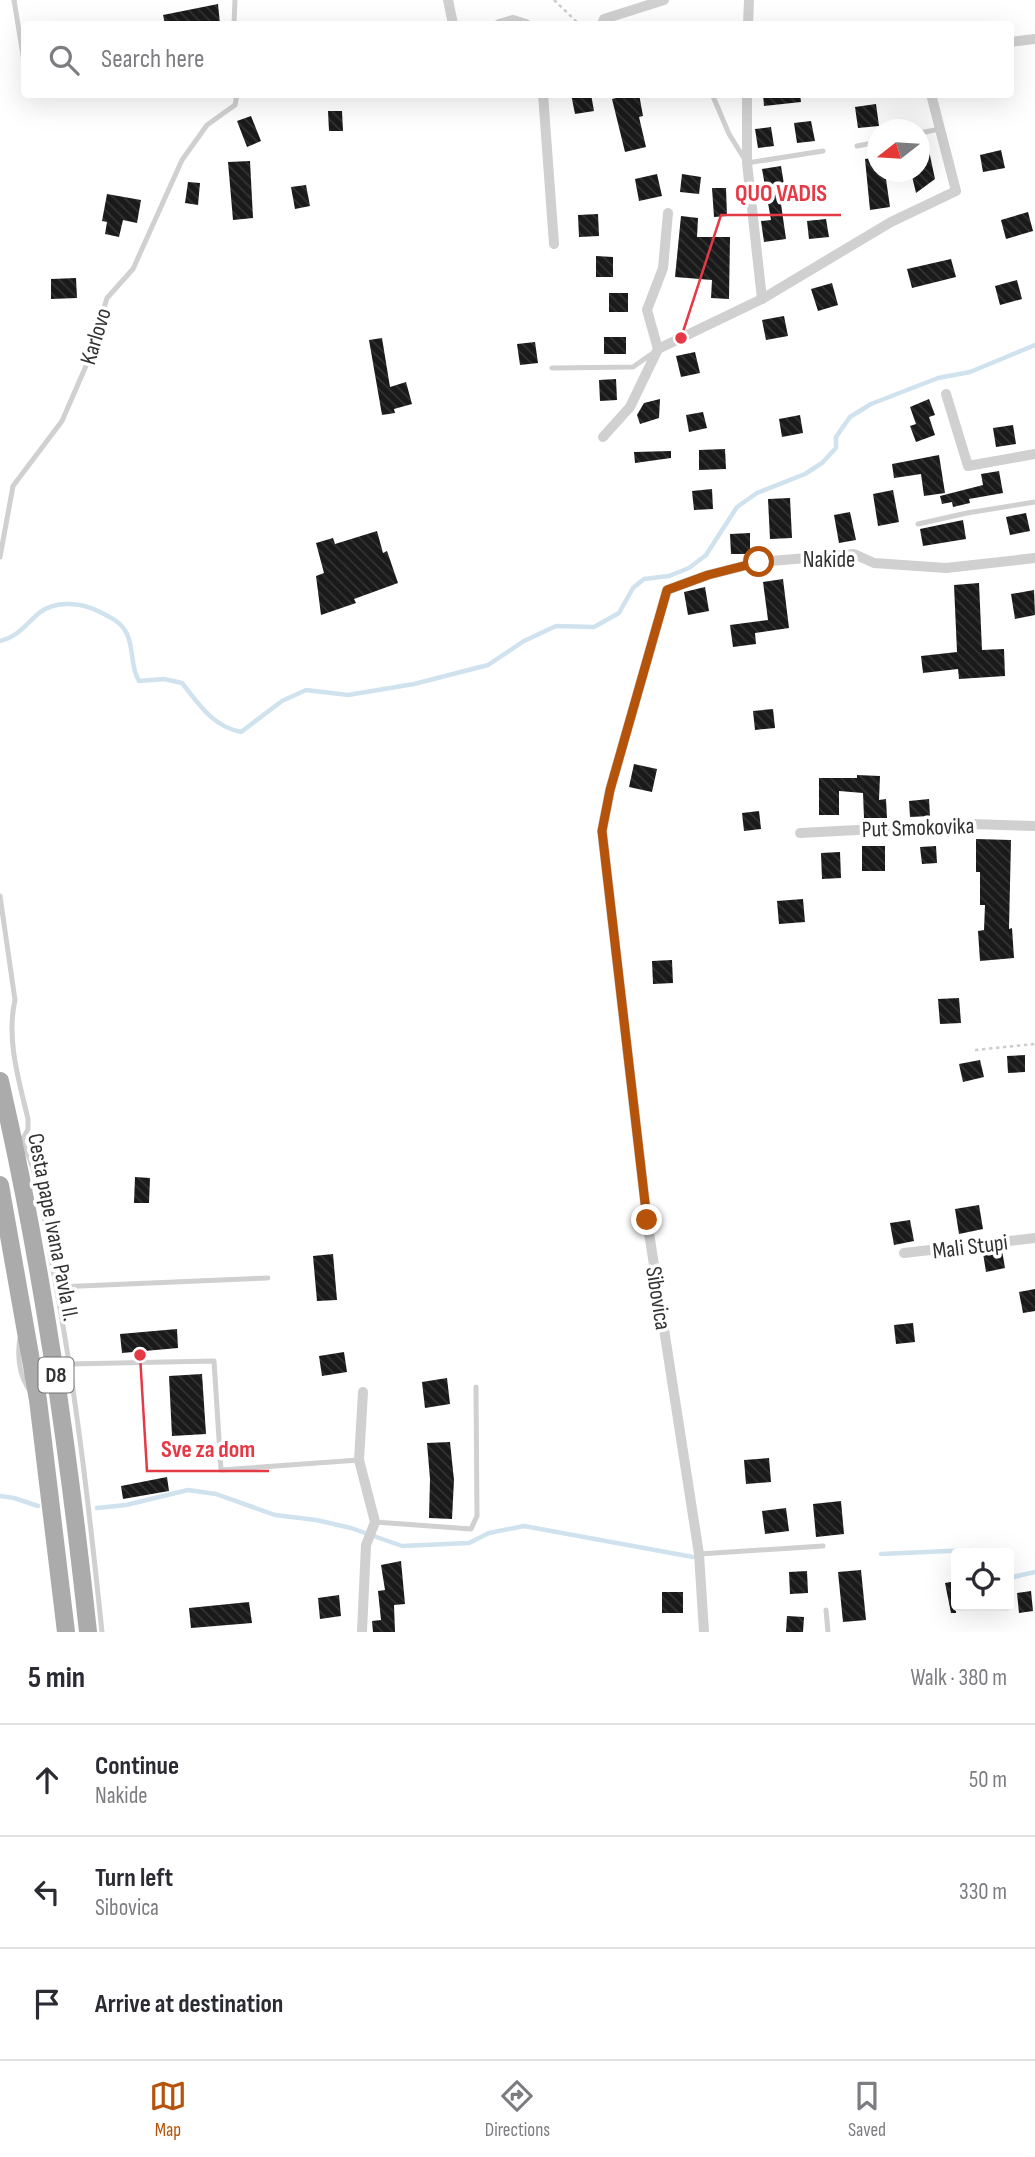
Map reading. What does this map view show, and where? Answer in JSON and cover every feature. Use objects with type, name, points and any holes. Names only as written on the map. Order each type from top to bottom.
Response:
[{"type":"main road","name":"Cesta pape Ivana Pavla II.","points":[[0,1081],[27,1204],[57,1381],[88,1632]]},
{"type":"main road","name":"Cesta pape Ivana Pavla II.","points":[[0,1185],[38,1400],[66,1632]]},
{"type":"street","points":[[447,0],[452,21]]},
{"type":"street","points":[[603,21],[664,0]]},
{"type":"street","points":[[748,21],[749,0]]},
{"type":"street","points":[[1014,42],[1035,39]]},
{"type":"street","points":[[543,98],[554,244]]},
{"type":"street","points":[[747,98],[747,163],[762,299]]},
{"type":"street","points":[[603,438],[630,407],[658,349],[762,299],[891,222],[956,191],[932,98]]},
{"type":"street","points":[[658,349],[647,310],[663,268],[668,213]]},
{"type":"street","points":[[946,394],[968,466],[1035,454]]},
{"type":"street","name":"Nakide","points":[[667,590],[708,575],[759,562],[854,555],[874,563],[946,568],[1035,558]]},
{"type":"street","name":"Sibovica","points":[[667,590],[610,790],[602,831],[647,1220],[699,1554],[705,1632]]},
{"type":"street","name":"Put Smokovika","points":[[800,833],[971,824],[1035,826]]},
{"type":"street","name":"Mali Stupi","points":[[904,1253],[1035,1238]]},
{"type":"street","points":[[362,1632],[366,1545],[375,1522],[359,1460],[363,1392]]},
{"type":"lane","points":[[14,0],[21,43]]},
{"type":"lane","points":[[234,21],[235,0]]},
{"type":"lane","name":"Karlovo","points":[[0,557],[13,486],[62,421],[89,359],[107,298],[133,269],[182,160],[207,125],[235,105],[236,98]]},
{"type":"lane","points":[[714,98],[729,134],[747,163],[823,151]]},
{"type":"lane","points":[[930,131],[940,129]]},
{"type":"lane","points":[[858,146],[867,144]]},
{"type":"lane","points":[[552,368],[633,367],[658,349]]},
{"type":"lane","points":[[918,524],[1035,502]]},
{"type":"lane","points":[[0,896],[15,1000],[12,1013],[13,1055],[28,1129],[22,1140]]},
{"type":"lane","points":[[8,1116],[22,1140],[36,1178],[57,1287],[70,1364],[102,1632]]},
{"type":"lane","points":[[57,1287],[268,1278]]},
{"type":"lane","points":[[70,1364],[214,1362],[221,1470],[359,1460]]},
{"type":"lane","points":[[375,1522],[471,1529],[477,1516],[476,1387]]},
{"type":"lane","points":[[699,1554],[823,1546]]},
{"type":"lane","points":[[826,1610],[828,1632]]},
{"type":"path","points":[[554,0],[576,21]]},
{"type":"path","points":[[975,1050],[1035,1044]]},
{"type":"building","points":[[218,4],[220,21],[164,21],[163,15]]},
{"type":"building","points":[[572,98],[592,98],[594,111],[575,114]]},
{"type":"building","points":[[640,98],[643,116],[639,117],[646,147],[625,152],[612,99]]},
{"type":"building","points":[[763,98],[800,98],[801,102],[764,106]]},
{"type":"building","points":[[876,104],[878,119],[867,119],[867,127],[858,128],[855,107]]},
{"type":"building","points":[[328,111],[342,111],[343,131],[329,131]]},
{"type":"building","points":[[251,116],[261,141],[247,147],[237,121]]},
{"type":"building","points":[[811,121],[815,141],[797,143],[794,123]]},
{"type":"building","points":[[771,127],[774,146],[758,148],[755,129]]},
{"type":"building","points":[[1001,150],[1005,168],[983,172],[980,155]]},
{"type":"building","points":[[930,156],[935,179],[916,193],[913,182],[930,182]]},
{"type":"building","points":[[250,161],[253,218],[233,220],[228,162]]},
{"type":"building","points":[[781,166],[787,203],[781,204],[786,239],[764,242],[761,221],[771,220],[762,169]]},
{"type":"building","points":[[657,174],[662,196],[639,201],[635,179]]},
{"type":"building","points":[[682,174],[701,177],[699,194],[680,192]]},
{"type":"building","points":[[188,182],[200,183],[198,205],[185,203]]},
{"type":"building","points":[[867,182],[886,182],[890,207],[870,210]]},
{"type":"building","points":[[306,185],[310,206],[295,209],[291,187]]},
{"type":"building","points":[[712,188],[726,188],[727,216],[714,217]]},
{"type":"building","points":[[107,194],[141,200],[137,223],[123,220],[119,237],[105,234],[107,222],[102,221]]},
{"type":"building","points":[[1028,212],[1033,231],[1006,239],[1001,220]]},
{"type":"building","points":[[598,214],[599,236],[579,237],[578,215]]},
{"type":"building","points":[[681,216],[698,218],[697,237],[730,237],[729,299],[711,298],[712,280],[675,277]]},
{"type":"building","points":[[826,219],[829,237],[809,239],[807,221]]},
{"type":"building","points":[[596,256],[613,257],[613,277],[596,277]]},
{"type":"building","points":[[951,259],[956,277],[912,288],[907,269]]},
{"type":"building","points":[[76,278],[77,298],[51,299],[51,279]]},
{"type":"building","points":[[1017,280],[1022,299],[1000,305],[995,286]]},
{"type":"building","points":[[832,283],[838,305],[818,311],[811,289]]},
{"type":"building","points":[[609,293],[628,293],[628,312],[609,312]]},
{"type":"building","points":[[784,316],[788,336],[766,340],[762,320]]},
{"type":"building","points":[[604,337],[626,337],[626,354],[604,354]]},
{"type":"building","points":[[382,338],[390,387],[406,382],[412,404],[394,409],[395,413],[382,415],[369,340]]},
{"type":"building","points":[[535,342],[538,363],[520,365],[517,344]]},
{"type":"building","points":[[695,352],[700,373],[681,377],[676,356]]},
{"type":"building","points":[[616,379],[617,400],[600,401],[599,380]]},
{"type":"building","points":[[660,399],[659,418],[640,424],[637,415],[644,403]]},
{"type":"building","points":[[929,399],[935,415],[929,417],[935,435],[916,442],[910,426],[916,424],[910,407]]},
{"type":"building","points":[[703,412],[707,428],[689,432],[686,415]]},
{"type":"building","points":[[800,415],[803,433],[782,437],[779,419]]},
{"type":"building","points":[[1013,425],[1016,444],[996,447],[993,428]]},
{"type":"building","points":[[725,449],[726,469],[699,470],[699,450]]},
{"type":"building","points":[[671,451],[671,458],[635,463],[634,452]]},
{"type":"building","points":[[939,455],[945,493],[924,496],[921,474],[894,478],[892,464]]},
{"type":"building","points":[[999,471],[1003,493],[969,499],[970,503],[953,507],[952,502],[942,504],[940,496],[983,485],[981,474]]},
{"type":"building","points":[[712,489],[713,509],[694,510],[692,491]]},
{"type":"building","points":[[893,490],[899,522],[878,526],[873,494]]},
{"type":"building","points":[[790,498],[792,538],[770,539],[768,499]]},
{"type":"building","points":[[850,512],[856,540],[839,543],[834,515]]},
{"type":"building","points":[[1026,513],[1030,531],[1010,535],[1006,517]]},
{"type":"building","points":[[963,520],[966,539],[923,546],[920,529]]},
{"type":"building","points":[[377,531],[383,553],[387,551],[398,583],[354,599],[356,603],[321,615],[316,576],[324,573],[316,543],[333,538],[335,544]]},
{"type":"building","points":[[750,533],[750,554],[731,554],[730,534]]},
{"type":"building","points":[[783,579],[789,628],[755,633],[756,644],[733,647],[730,625],[768,620],[763,582]]},
{"type":"building","points":[[979,583],[982,650],[1004,649],[1005,676],[959,679],[958,669],[923,673],[921,656],[957,652],[954,585]]},
{"type":"building","points":[[705,587],[709,611],[688,615],[684,592]]},
{"type":"building","points":[[1034,590],[1035,615],[1015,619],[1011,594]]},
{"type":"building","points":[[773,709],[775,728],[755,730],[753,711]]},
{"type":"building","points":[[634,764],[657,769],[652,792],[629,787]]},
{"type":"building","points":[[857,775],[880,776],[879,800],[886,799],[887,818],[864,818],[863,793],[839,791],[839,815],[819,815],[819,778],[857,778]]},
{"type":"building","points":[[929,799],[930,816],[910,817],[909,801]]},
{"type":"building","points":[[759,811],[761,829],[744,831],[742,813]]},
{"type":"building","points":[[976,839],[1011,840],[1009,929],[1012,928],[1014,958],[980,961],[978,931],[984,930],[985,905],[980,905]]},
{"type":"building","points":[[862,846],[885,846],[885,871],[862,871]]},
{"type":"building","points":[[936,846],[937,863],[922,864],[920,847]]},
{"type":"building","points":[[840,852],[841,878],[822,879],[821,853]]},
{"type":"building","points":[[803,899],[805,922],[779,924],[777,901]]},
{"type":"building","points":[[672,960],[673,983],[653,984],[652,961]]},
{"type":"building","points":[[959,998],[961,1023],[940,1024],[938,999]]},
{"type":"building","points":[[1025,1055],[1025,1072],[1008,1073],[1007,1056]]},
{"type":"building","points":[[980,1060],[984,1077],[963,1082],[959,1064]]},
{"type":"building","points":[[135,1177],[150,1178],[149,1203],[134,1203]]},
{"type":"building","points":[[979,1205],[983,1229],[959,1234],[955,1209]]},
{"type":"building","points":[[910,1220],[914,1241],[894,1245],[890,1223]]},
{"type":"building","points":[[1002,1250],[1005,1268],[986,1272],[983,1253]]},
{"type":"building","points":[[333,1254],[337,1300],[317,1301],[313,1256]]},
{"type":"building","points":[[1035,1289],[1035,1311],[1023,1313],[1019,1292]]},
{"type":"building","points":[[913,1323],[915,1342],[896,1344],[894,1325]]},
{"type":"building","points":[[177,1329],[178,1348],[122,1353],[120,1334]]},
{"type":"building","points":[[344,1352],[347,1372],[322,1376],[319,1356]]},
{"type":"building","points":[[202,1374],[206,1434],[172,1436],[169,1376]]},
{"type":"building","points":[[447,1378],[450,1404],[425,1408],[422,1382]]},
{"type":"building","points":[[450,1442],[454,1480],[452,1519],[429,1518],[427,1443]]},
{"type":"building","points":[[769,1458],[771,1482],[746,1484],[744,1460]]},
{"type":"building","points":[[167,1477],[169,1491],[123,1499],[121,1486]]},
{"type":"building","points":[[841,1501],[844,1534],[816,1537],[813,1504]]},
{"type":"building","points":[[786,1508],[789,1531],[765,1534],[762,1511]]},
{"type":"building","points":[[401,1561],[405,1604],[394,1605],[395,1632],[373,1632],[372,1621],[381,1620],[378,1591],[385,1590],[381,1565]]},
{"type":"building","points":[[861,1570],[866,1620],[843,1622],[838,1572]]},
{"type":"building","points":[[807,1571],[808,1593],[790,1594],[789,1572]]},
{"type":"building","points":[[951,1582],[951,1611],[956,1613],[951,1613],[945,1583]]},
{"type":"building","points":[[1031,1591],[1033,1611],[1019,1613],[1017,1593]]},
{"type":"building","points":[[662,1592],[683,1592],[683,1613],[662,1613]]},
{"type":"building","points":[[339,1595],[341,1616],[320,1619],[318,1598]]},
{"type":"building","points":[[249,1602],[252,1623],[191,1628],[189,1608]]},
{"type":"building","points":[[787,1616],[804,1617],[803,1632],[786,1632]]},
{"type":"waterway","points":[[0,641],[17,633],[39,613],[53,606],[70,604],[95,610],[116,621],[125,630],[139,681],[164,679],[182,683],[214,719],[241,732],[282,701],[306,690],[348,695],[414,684],[488,665],[524,641],[556,626],[594,627],[619,613],[633,588],[644,579],[669,576],[689,568],[706,555],[737,507],[757,493],[805,474],[822,463],[836,448],[836,437],[850,417],[871,404],[938,378],[970,372],[1035,345]]},
{"type":"waterway","points":[[97,1508],[126,1505],[188,1490],[216,1494],[275,1515],[351,1528],[402,1546],[469,1543],[489,1533],[524,1526],[693,1557]]},
{"type":"waterway","points":[[0,1496],[38,1506]]},
{"type":"waterway","points":[[881,1554],[951,1551]]},
{"type":"waterway","points":[[1014,1577],[1035,1572]]},
{"type":"place","name":"QUO VADIS","points":[[681,338]]},
{"type":"place","name":"Sve za dom","points":[[140,1355]]},
{"type":"route","points":[[647,1220],[602,831],[610,790],[667,590],[708,575],[759,562]]}]
